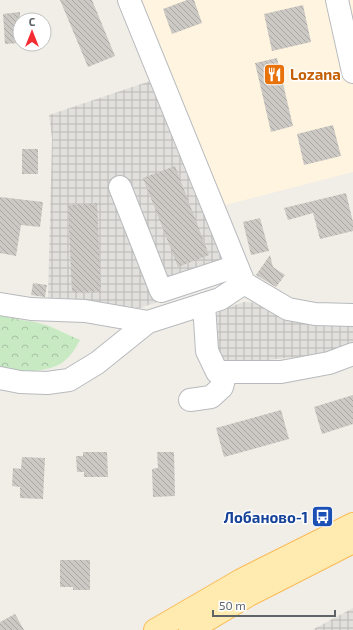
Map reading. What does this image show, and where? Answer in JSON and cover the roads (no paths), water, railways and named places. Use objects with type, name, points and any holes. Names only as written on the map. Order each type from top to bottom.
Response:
[{"type":"main road","points":[[155,630],[241,580],[353,524]]},
{"type":"main road","points":[[190,630],[249,595],[353,542]]},
{"type":"street","points":[[129,0],[240,275],[288,309],[315,314],[353,315]]},
{"type":"street","points":[[337,0],[352,63]]},
{"type":"street","points":[[120,187],[161,291],[240,275]]},
{"type":"street","points":[[0,378],[20,382],[47,383],[69,380],[97,363],[148,322],[220,299],[240,275]]},
{"type":"street","points":[[0,304],[31,309],[85,311],[148,322]]},
{"type":"street","points":[[204,304],[206,351],[217,372],[281,372],[329,363],[353,354]]},
{"type":"street","points":[[190,400],[211,397],[222,387],[226,372]]},
{"type":"place","name":"Lozana","points":[[275,74]]},
{"type":"place","name":"Лобаново-1","points":[[323,517]]}]
